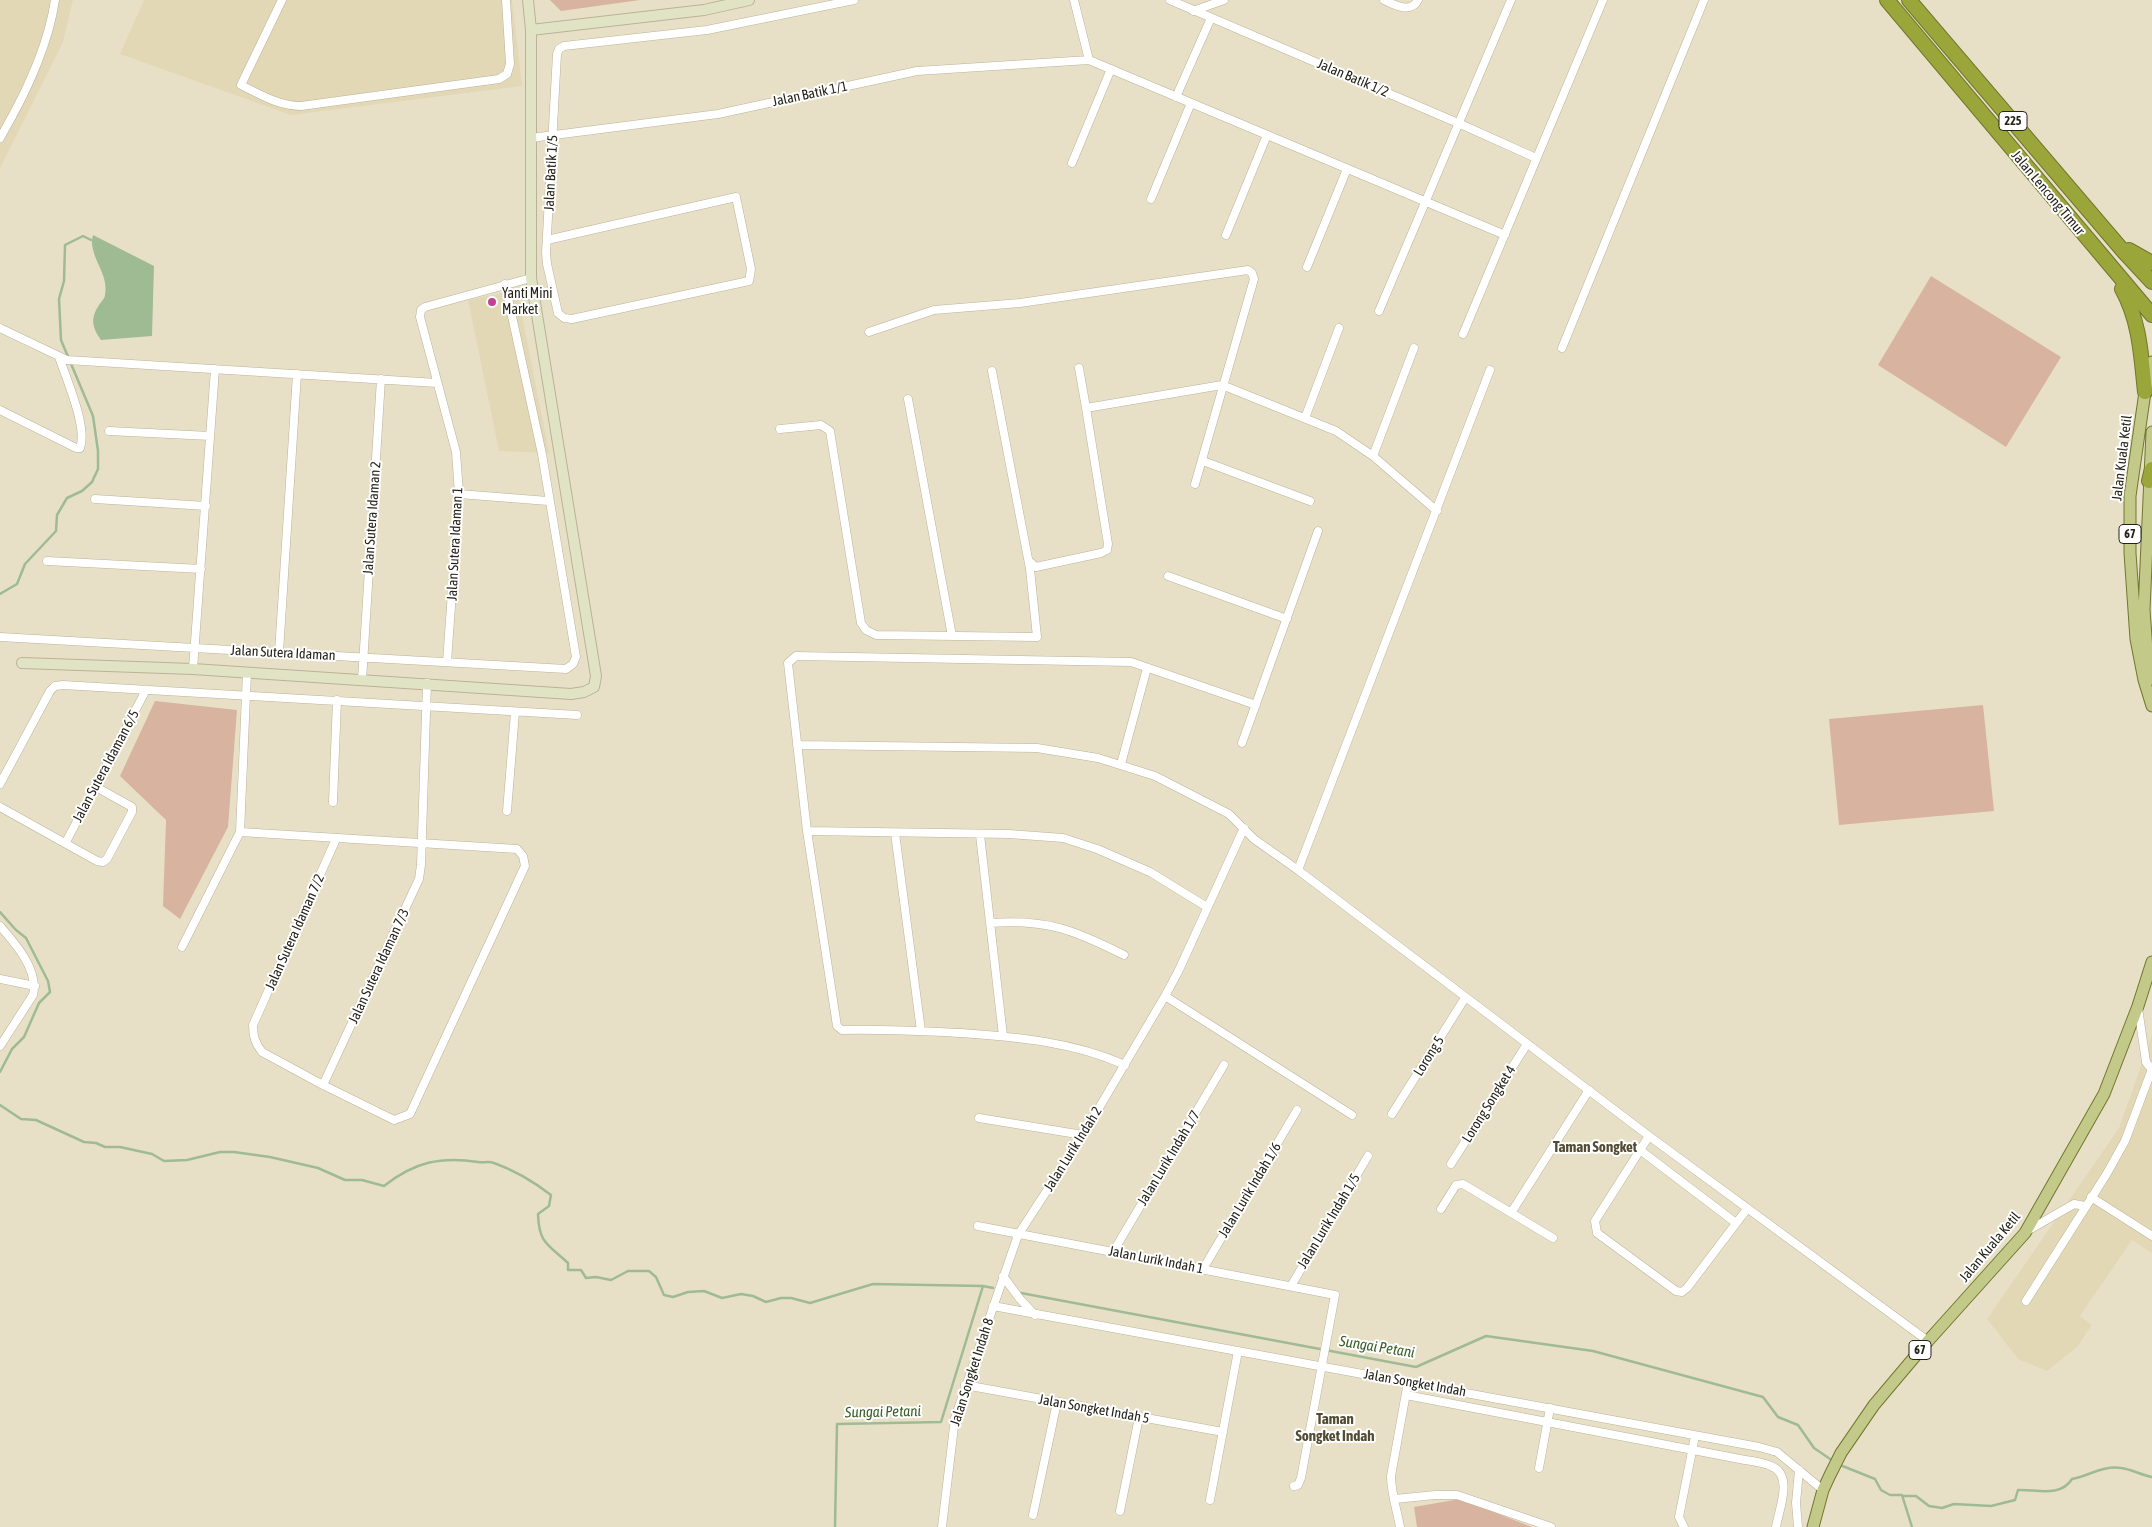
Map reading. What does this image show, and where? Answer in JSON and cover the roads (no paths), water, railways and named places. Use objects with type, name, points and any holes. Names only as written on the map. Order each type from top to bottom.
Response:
[{"type":"highway","name":"Jalan Lencong Timur","points":[[1887,0],[2112,270],[2152,315]]},
{"type":"highway","name":"Jalan Lencong Timur","points":[[1909,0],[2152,282]]},
{"type":"highway","points":[[2116,242],[2152,263]]},
{"type":"highway","points":[[2112,270],[2136,321],[2145,392]]},
{"type":"main road","name":"Jalan Kuala Ketil","points":[[2152,362],[2145,392],[2130,496],[2130,553],[2136,639],[2144,680],[2152,706]]},
{"type":"main road","name":"Jalan Kuala Ketil","points":[[2152,432],[2144,610],[2147,650],[2152,680]]},
{"type":"main road","name":"Jalan Kuala Ketil","points":[[1813,1527],[1823,1490],[1841,1453],[1874,1405],[1928,1341],[2025,1233],[2104,1094],[2138,1006],[2152,962]]},
{"type":"street","points":[[0,138],[42,50],[52,18],[55,0]]},
{"type":"street","points":[[282,0],[241,85],[278,103],[288,106],[301,106],[499,79],[507,74],[510,64],[506,0]]},
{"type":"street","points":[[22,663],[193,669],[427,683],[570,694],[584,692],[594,687],[596,676],[531,278],[531,30],[528,0]]},
{"type":"street","points":[[531,30],[704,10],[749,0]]},
{"type":"street","name":"Jalan Batik 1/5","points":[[547,240],[736,197],[752,269],[749,280],[572,319],[564,318],[558,313],[547,264],[547,240],[557,54],[559,49],[564,46],[707,30],[854,0]]},
{"type":"street","points":[[1074,0],[1089,60],[1505,235]]},
{"type":"street","name":"Jalan Batik 1/2","points":[[1170,0],[1536,158]]},
{"type":"street","points":[[1193,11],[1224,0]]},
{"type":"street","points":[[1384,0],[1399,7],[1408,8],[1417,4],[1418,0]]},
{"type":"street","points":[[1378,311],[1511,0]]},
{"type":"street","points":[[1463,334],[1603,0]]},
{"type":"street","points":[[1562,348],[1704,0]]},
{"type":"street","points":[[1176,97],[1211,18]]},
{"type":"street","name":"Jalan Batik 1/1","points":[[531,138],[718,114],[917,71],[1089,60]]},
{"type":"street","points":[[1072,163],[1111,69]]},
{"type":"street","points":[[1151,199],[1191,103]]},
{"type":"street","points":[[1226,235],[1267,135]]},
{"type":"street","points":[[1307,267],[1347,169]]},
{"type":"street","points":[[869,332],[934,310],[1020,303],[1248,270],[1252,273],[1254,279],[1222,385],[1203,461],[1194,484]]},
{"type":"street","points":[[460,494],[548,501],[542,454],[505,284],[531,278]]},
{"type":"street","name":"Jalan Sutera Idaman 1","points":[[446,662],[460,494],[456,452],[420,317],[421,310],[425,307],[505,284]]},
{"type":"street","points":[[0,328],[67,360],[437,383]]},
{"type":"street","points":[[1306,418],[1339,328]]},
{"type":"street","points":[[1373,456],[1414,348]]},
{"type":"street","points":[[0,410],[76,448],[80,448],[82,443],[78,413],[67,360]]},
{"type":"street","points":[[1029,561],[1036,567],[1101,553],[1107,550],[1108,544],[1079,368]]},
{"type":"street","points":[[193,669],[215,370]]},
{"type":"street","points":[[1298,870],[1490,370]]},
{"type":"street","points":[[780,429],[821,425],[830,431],[861,622],[866,630],[876,635],[1037,637],[1029,561],[992,371]]},
{"type":"street","points":[[279,652],[297,374]]},
{"type":"street","name":"Jalan Sutera Idaman 2","points":[[362,680],[381,379]]},
{"type":"street","points":[[1086,408],[1222,385],[1336,431],[1373,456],[1437,511]]},
{"type":"street","points":[[908,399],[952,636]]},
{"type":"street","points":[[109,431],[210,436]]},
{"type":"street","points":[[1203,461],[1310,501]]},
{"type":"street","points":[[95,499],[206,506]]},
{"type":"street","name":"Jalan Sutera Idaman","points":[[0,637],[566,669],[573,664],[576,657],[548,501]]},
{"type":"street","points":[[1242,743],[1318,531]]},
{"type":"street","points":[[47,562],[201,569]]},
{"type":"street","points":[[1168,576],[1286,619]]},
{"type":"street","points":[[1125,1065],[1086,1050],[1003,1036],[921,1031],[842,1030],[837,1026],[807,831],[788,663],[796,656],[1130,662],[1256,705]]},
{"type":"street","points":[[1121,764],[1147,668]]},
{"type":"street","points":[[182,947],[240,832],[247,673]]},
{"type":"street","name":"Jalan Sutera Idaman 7/3","points":[[324,1085],[419,879],[422,844],[427,683]]},
{"type":"street","points":[[0,784],[50,691],[55,686],[337,700],[577,715]]},
{"type":"street","name":"Jalan Sutera Idaman 6/5","points":[[66,842],[146,690]]},
{"type":"street","points":[[333,802],[337,700]]},
{"type":"street","points":[[508,811],[516,712]]},
{"type":"street","points":[[797,745],[1037,748],[1098,758],[1121,764],[1155,776],[1221,810],[1234,817],[1254,840],[1298,870],[1649,1136],[1928,1341]]},
{"type":"street","points":[[0,807],[66,842],[97,861],[103,862],[107,859],[132,812],[132,807],[96,787]]},
{"type":"street","name":"Jalan Lurik Indah 2","points":[[993,1306],[1018,1235],[1083,1135],[1165,996],[1178,972],[1244,828]]},
{"type":"street","points":[[807,831],[1009,834],[1063,838],[1097,849],[1150,872],[1207,907]]},
{"type":"street","points":[[240,832],[518,849],[523,856],[525,866],[410,1114],[394,1120],[324,1085]]},
{"type":"street","points":[[895,832],[921,1031]]},
{"type":"street","points":[[980,834],[1003,1036]]},
{"type":"street","name":"Jalan Sutera Idaman 7/2","points":[[324,1085],[262,1052],[255,1040],[253,1025],[336,839]]},
{"type":"street","points":[[990,923],[1028,922],[1050,925],[1082,935],[1124,954]]},
{"type":"street","points":[[0,926],[18,946],[34,978],[35,986],[33,995],[0,1046]]},
{"type":"street","points":[[0,979],[35,986]]},
{"type":"street","points":[[1165,996],[1352,1115]]},
{"type":"street","name":"Lorong 5","points":[[1392,1114],[1465,998]]},
{"type":"street","points":[[2026,1301],[2125,1141],[2152,1070],[2146,1062],[2138,1006]]},
{"type":"street","name":"Lorong Songket 4","points":[[1451,1164],[1527,1044]]},
{"type":"street","name":"Jalan Lurik Indah 1/7","points":[[1113,1252],[1224,1065]]},
{"type":"street","points":[[1511,1213],[1589,1090]]},
{"type":"street","name":"Jalan Lurik Indah 1/6","points":[[1203,1269],[1297,1110]]},
{"type":"street","points":[[979,1118],[1083,1135]]},
{"type":"street","points":[[1649,1136],[1594,1221],[1597,1233],[1676,1291],[1682,1292],[1747,1209]]},
{"type":"street","points":[[1640,1150],[1736,1223]]},
{"type":"street","name":"Jalan Lurik Indah 1/5","points":[[1291,1286],[1368,1156]]},
{"type":"street","points":[[1441,1209],[1453,1188],[1460,1184],[1553,1238]]},
{"type":"street","points":[[2091,1198],[2152,1236]]},
{"type":"street","points":[[2025,1233],[2074,1204],[2085,1206]]},
{"type":"street","name":"Jalan Lurik Indah 1","points":[[978,1226],[1335,1294],[1321,1366]]},
{"type":"street","points":[[1003,1276],[1020,1300],[1036,1315]]},
{"type":"street","name":"Jalan Songket Indah","points":[[993,1306],[1695,1436],[1759,1446],[1777,1452],[1823,1490]]},
{"type":"street","name":"Jalan Songket Indah 8","points":[[942,1527],[952,1433],[965,1385],[993,1306]]},
{"type":"street","points":[[1210,1500],[1238,1351]]},
{"type":"street","points":[[1294,1486],[1298,1485],[1301,1478],[1321,1366]]},
{"type":"street","points":[[1400,1527],[1395,1499],[1391,1489],[1391,1476],[1408,1382]]},
{"type":"street","name":"Jalan Songket Indah 5","points":[[965,1385],[1223,1432]]},
{"type":"street","points":[[1406,1395],[1740,1458],[1772,1466],[1783,1476],[1784,1486],[1776,1527]]},
{"type":"street","points":[[1033,1515],[1057,1402]]},
{"type":"street","points":[[1540,1468],[1550,1408]]},
{"type":"street","points":[[1120,1511],[1139,1417]]},
{"type":"street","points":[[1684,1527],[1679,1516],[1695,1436]]},
{"type":"street","points":[[1798,1527],[1796,1503],[1799,1470]]},
{"type":"street","points":[[1395,1499],[1457,1495],[1551,1527]]},
{"type":"waterway","points":[[0,594],[17,584],[25,564],[56,531],[57,515],[67,498],[82,491],[92,482],[98,469],[98,451],[93,416],[61,340],[59,299],[64,281],[65,245],[83,236],[91,240]]},
{"type":"waterway","points":[[0,912],[26,938],[48,981],[50,992],[39,1003],[24,1037],[12,1049],[0,1072]]},
{"type":"waterway","points":[[0,1105],[21,1119],[36,1120],[84,1142],[152,1154],[164,1161],[187,1160],[220,1152],[234,1152],[270,1157],[318,1168],[345,1180],[362,1180],[384,1186],[406,1171],[428,1163],[452,1160],[492,1162],[524,1177],[551,1195],[549,1206],[538,1214],[540,1232],[546,1243],[568,1263],[568,1270],[581,1270],[586,1278],[596,1277],[611,1280],[628,1271],[649,1271],[656,1277],[664,1295],[673,1297],[688,1292],[704,1291],[722,1298],[741,1294],[753,1296],[766,1302],[781,1298],[791,1298],[810,1303],[873,1284],[983,1286]]},
{"type":"waterway","name":"Sungai Petani","points":[[835,1527],[837,1424],[941,1422],[983,1286],[993,1288]]},
{"type":"waterway","name":"Sungai Petani","points":[[1021,1293],[1416,1367],[1486,1336],[1593,1351],[1763,1397],[1778,1417],[1798,1425],[1814,1448],[1833,1461]]},
{"type":"waterway","points":[[1840,1465],[1875,1479],[1881,1490],[1890,1495],[1902,1495],[1912,1527]]},
{"type":"waterway","points":[[1903,1496],[1916,1496],[1929,1506],[1942,1508],[1954,1504],[1991,1506],[2015,1500],[2018,1490],[2054,1491],[2061,1489],[2072,1479],[2102,1469],[2115,1467],[2152,1477]]},
{"type":"place","name":"Yanti Mini Market","points":[[492,302]]},
{"type":"district","name":"Taman Songket","points":[[1595,1147]]},
{"type":"district","name":"Taman Songket Indah","points":[[1335,1428]]}]
